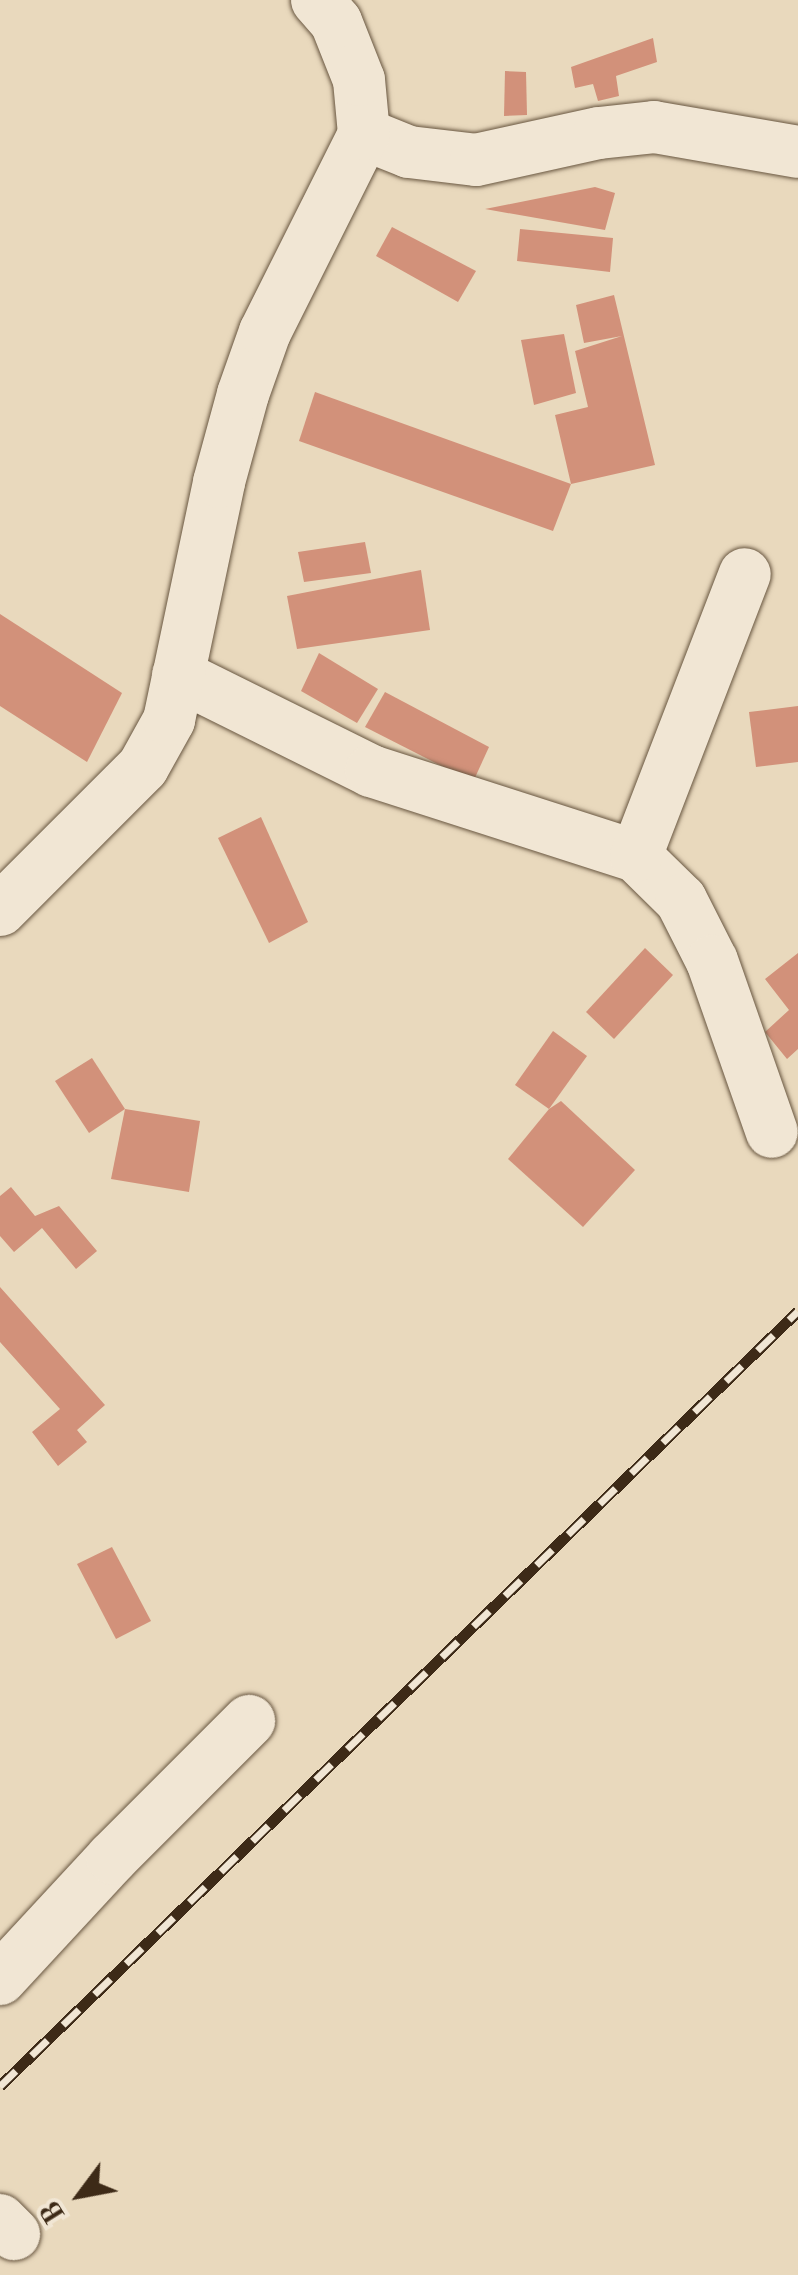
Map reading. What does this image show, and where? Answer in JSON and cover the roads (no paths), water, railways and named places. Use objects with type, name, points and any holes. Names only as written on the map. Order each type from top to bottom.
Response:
[{"type":"street","points":[[0,910],[142,767],[168,720],[219,482],[243,394],[265,332],[364,134],[359,80],[336,22],[317,0]]},
{"type":"street","points":[[364,134],[409,152],[476,160],[599,133],[654,127],[719,135],[798,152]]},
{"type":"street","points":[[636,856],[745,574]]},
{"type":"street","points":[[178,675],[371,771],[636,856],[681,900],[712,960],[772,1132]]},
{"type":"street","points":[[0,1978],[112,1858],[249,1722]]},
{"type":"railway","points":[[0,2086],[798,1311]]}]
